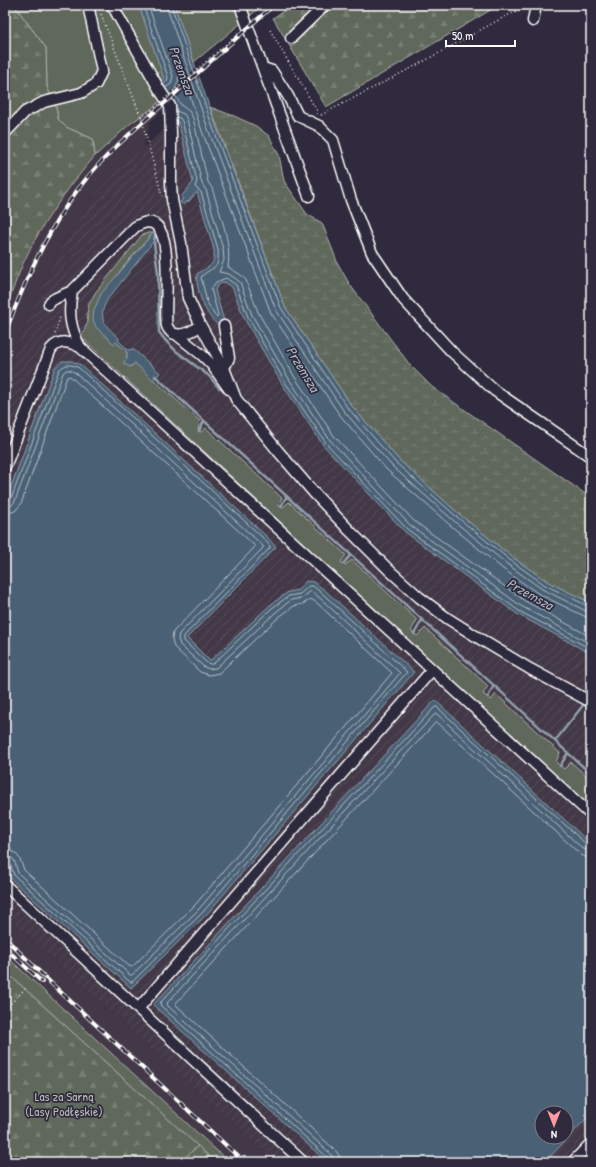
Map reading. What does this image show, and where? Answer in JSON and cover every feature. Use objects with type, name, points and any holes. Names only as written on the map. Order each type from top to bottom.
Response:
[{"type":"lane","points":[[5,133],[25,112],[44,102],[81,93],[96,84],[102,71],[88,5]]},
{"type":"lane","points":[[112,5],[170,106],[172,200],[181,243],[188,298],[201,326],[224,368],[236,399]]},
{"type":"lane","points":[[240,5],[309,196]]},
{"type":"lane","points":[[291,38],[325,5]]},
{"type":"lane","points":[[533,21],[536,5]]},
{"type":"lane","points":[[263,68],[272,71],[288,96],[298,116],[320,126],[333,140],[351,200],[372,253],[403,299],[452,352],[495,391],[591,457]]},
{"type":"lane","points":[[49,304],[56,298],[72,291],[135,227],[142,222],[149,222],[156,225],[161,233],[167,258],[167,326],[172,332],[202,355],[212,365],[236,399],[314,493],[354,535],[419,597],[447,618],[485,642],[530,669],[591,702]]},
{"type":"lane","points":[[72,291],[70,303],[72,331],[80,347],[591,815]]},
{"type":"lane","points":[[176,334],[185,334],[201,326]]},
{"type":"lane","points":[[224,326],[229,358],[224,368]]},
{"type":"lane","points":[[5,467],[51,349],[54,345],[65,342],[80,347]]},
{"type":"lane","points":[[138,1009],[432,670]]},
{"type":"lane","points":[[5,885],[303,1162]]},
{"type":"lane","points":[[573,1162],[591,1144]]},
{"type":"path","points":[[270,30],[317,111],[317,117],[418,65],[506,16],[531,5]]},
{"type":"path","points":[[573,5],[591,7]]},
{"type":"path","points":[[100,11],[141,117],[152,110],[247,25]]},
{"type":"path","points":[[51,349],[61,315]]},
{"type":"path","points":[[5,1009],[26,988]]},
{"type":"shaded area","points":[[159,102],[164,109],[150,122],[144,147],[94,196],[64,241],[31,310],[5,376],[5,311],[30,249],[53,209],[95,156],[131,123]]},
{"type":"shaded area","points":[[178,121],[193,182],[214,250],[232,287],[244,318],[282,384],[323,445],[405,532],[517,614],[591,654],[591,1162],[275,1162],[5,916],[5,377],[31,310],[64,241],[94,196],[128,161],[162,131]]},
{"type":"shaded area","points":[[5,916],[275,1162],[229,1162],[5,955]]},
{"type":"green space","points":[[5,5],[14,5],[46,48],[47,87],[56,107],[58,119],[66,127],[93,139],[95,156],[60,201],[37,236],[23,264],[5,311]]},
{"type":"green space","points":[[14,5],[139,5],[169,93],[150,110],[131,123],[95,156],[93,139],[66,127],[58,119],[56,107],[47,87],[46,48]]},
{"type":"green space","points":[[174,5],[263,5],[194,62]]},
{"type":"green space","points":[[292,5],[499,5],[326,107],[273,18]]},
{"type":"green space","points":[[210,107],[256,126],[269,136],[279,155],[284,181],[307,214],[322,223],[338,264],[350,285],[410,365],[432,387],[591,498],[591,603],[548,582],[512,557],[459,514],[398,459],[351,405],[285,307]]},
{"type":"green space","points":[[153,233],[123,267],[94,310],[115,343],[116,342],[127,352],[127,359],[124,362],[130,367],[135,363],[200,421],[198,431],[201,432],[206,428],[282,498],[278,505],[283,507],[289,502],[346,555],[341,562],[345,565],[352,560],[417,620],[411,631],[417,636],[425,628],[488,686],[483,694],[491,700],[496,694],[560,753],[556,762],[564,769],[571,762],[591,780],[591,811],[81,337],[88,322],[87,313],[89,304],[95,293],[142,235]]},
{"type":"green space","points":[[5,955],[229,1162],[215,1162],[5,971]]},
{"type":"green space","name":"Las za Sarną (Lasy Podłęskie)","points":[[5,971],[198,1146],[180,1162],[5,1162]]},
{"type":"green space","points":[[198,1146],[215,1162],[180,1162]]},
{"type":"water","name":"Przemsza","points":[[139,5],[174,5],[216,126],[285,307],[351,405],[398,459],[459,514],[512,557],[548,582],[591,603],[591,654],[517,614],[405,532],[323,445],[282,384],[244,318],[232,287],[225,282],[218,285],[215,290],[224,321],[219,325],[214,322],[202,302],[198,287],[197,274],[212,263],[214,250],[197,192],[184,205],[180,202],[183,199],[181,197],[193,182],[178,121],[168,124],[167,111],[151,83],[164,79]]},
{"type":"water","points":[[153,233],[157,237],[107,300],[104,307],[103,317],[106,325],[128,350],[133,349],[160,373],[153,380],[135,363],[130,367],[123,363],[127,359],[127,352],[116,342],[114,344],[96,327],[93,320],[94,310],[101,294]]},
{"type":"water","points":[[62,361],[72,361],[81,365],[266,536],[276,547],[187,638],[210,661],[270,605],[288,592],[298,590],[306,581],[314,582],[327,592],[414,672],[206,915],[131,988],[9,877],[5,856],[5,503],[55,367]]},
{"type":"water","points":[[435,700],[591,844],[591,1114],[574,1132],[574,1105],[534,1105],[534,1145],[561,1145],[545,1162],[327,1162],[153,1005]]},
{"type":"pier","points":[[198,66],[201,75],[164,109],[159,102]]},
{"type":"waterway","points":[[155,235],[154,243],[158,273],[159,332],[176,351],[209,376],[219,388]]},
{"type":"waterway","points":[[155,376],[591,774]]},
{"type":"waterway","points":[[199,431],[204,421]]},
{"type":"waterway","points":[[281,506],[287,496]]},
{"type":"waterway","points":[[343,564],[351,555]]},
{"type":"waterway","points":[[414,634],[422,620]]},
{"type":"waterway","points":[[488,697],[494,685]]},
{"type":"waterway","points":[[555,741],[584,704],[591,708]]},
{"type":"waterway","points":[[560,766],[568,753]]},
{"type":"railway","points":[[5,333],[41,249],[79,187],[128,135],[274,5]]},
{"type":"railway","points":[[5,938],[53,985],[244,1162]]},
{"type":"railway","points":[[5,948],[42,982]]}]
